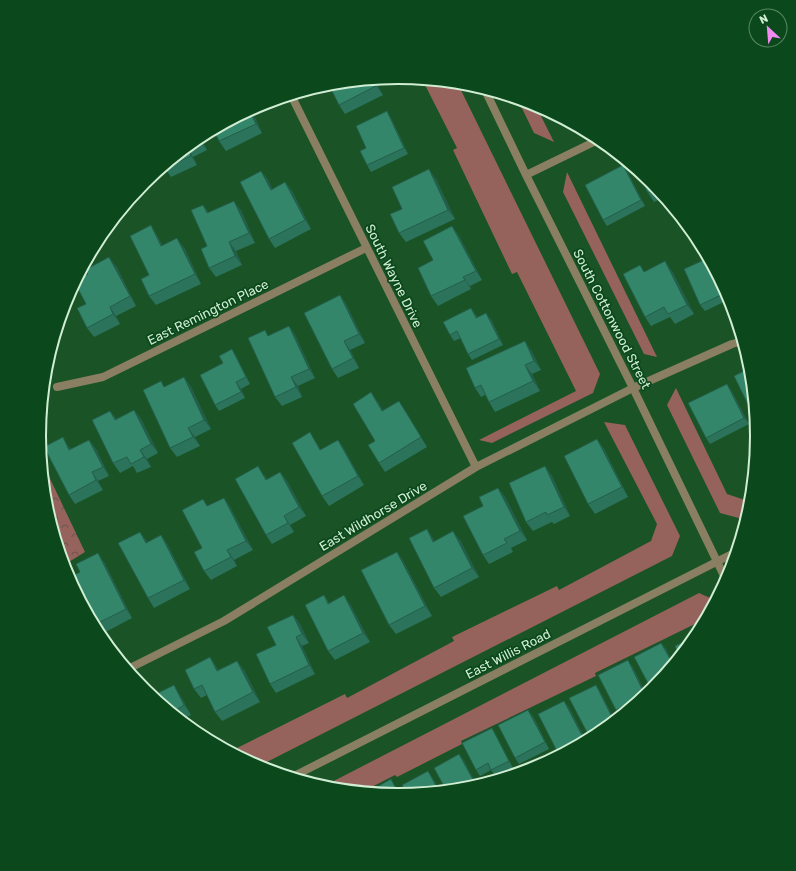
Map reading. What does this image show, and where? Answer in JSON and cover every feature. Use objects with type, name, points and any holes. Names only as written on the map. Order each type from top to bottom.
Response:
[{"type":"street","name":"South Cottonwood Street","points":[[487,95],[633,388],[722,572]]},
{"type":"street","name":"South Wayne Drive","points":[[293,99],[476,468]]},
{"type":"street","points":[[526,175],[593,142]]},
{"type":"street","name":"East Remington Place","points":[[57,387],[103,377],[366,248]]},
{"type":"street","name":"East Wildhorse Drive","points":[[132,667],[224,621],[476,468],[633,388],[738,342]]},
{"type":"street","name":"East Willis Road","points":[[299,773],[728,556]]},
{"type":"green space","points":[[425,84],[461,89],[600,374],[593,393],[492,443],[479,440],[576,391],[517,272],[512,274],[453,150],[457,148]]},
{"type":"green space","points":[[521,106],[540,113],[554,142],[534,133]]},
{"type":"green space","points":[[567,172],[657,357],[644,354],[563,192]]},
{"type":"green space","points":[[676,388],[727,494],[744,500],[740,518],[720,513],[667,405]]},
{"type":"green space","points":[[604,422],[625,425],[680,536],[672,556],[266,762],[237,748],[345,694],[347,698],[454,641],[452,637],[557,586],[559,590],[651,541],[657,524]]},
{"type":"green space","points":[[48,475],[85,552],[70,561],[58,527]]},
{"type":"green space","points":[[699,593],[710,598],[696,624],[595,673],[596,676],[461,741],[462,744],[397,777],[395,775],[372,787],[333,781]]},
{"type":"building","points":[[375,84],[376,86],[339,105],[331,90]]},
{"type":"building","points":[[387,111],[404,148],[367,165],[360,151],[366,148],[356,126]]},
{"type":"building","points":[[252,115],[256,124],[219,141],[216,135]]},
{"type":"building","points":[[189,152],[191,156],[175,163]]},
{"type":"building","points":[[623,165],[641,200],[603,220],[585,185]]},
{"type":"building","points":[[429,169],[448,210],[399,233],[390,214],[402,209],[392,187]]},
{"type":"building","points":[[261,171],[271,190],[285,182],[305,220],[269,239],[240,182]]},
{"type":"building","points":[[643,183],[651,191],[648,193]]},
{"type":"building","points":[[234,201],[249,233],[229,242],[235,256],[209,268],[201,249],[207,246],[191,210],[203,205],[207,213]]},
{"type":"building","points":[[151,225],[161,246],[177,238],[195,274],[149,296],[141,279],[149,275],[130,236]]},
{"type":"building","points":[[452,226],[476,271],[463,277],[465,280],[431,296],[418,268],[433,260],[423,241]]},
{"type":"building","points":[[109,257],[130,296],[110,307],[113,314],[87,328],[77,308],[86,304],[78,289],[84,276],[88,274],[86,272],[88,268]]},
{"type":"building","points":[[703,260],[720,295],[700,305],[684,269]]},
{"type":"building","points":[[665,261],[687,305],[668,314],[664,307],[645,317],[623,274],[640,265],[644,272]]},
{"type":"building","points":[[340,295],[359,334],[344,341],[353,358],[332,369],[304,313]]},
{"type":"building","points":[[471,308],[476,318],[486,313],[499,339],[468,354],[457,331],[450,335],[443,322]]},
{"type":"building","points":[[289,326],[309,369],[291,377],[296,387],[275,397],[248,338],[265,330],[268,336]]},
{"type":"building","points":[[525,341],[534,361],[525,365],[533,381],[489,402],[481,385],[475,388],[466,368]]},
{"type":"building","points":[[232,349],[246,377],[236,382],[241,392],[215,405],[200,375],[223,363],[219,356]]},
{"type":"building","points":[[744,371],[748,406],[734,376]]},
{"type":"building","points":[[184,377],[204,420],[188,428],[193,437],[170,448],[143,390],[161,381],[164,387]]},
{"type":"building","points":[[727,384],[744,418],[706,438],[688,403]]},
{"type":"building","points":[[371,392],[382,411],[399,401],[421,437],[379,463],[368,445],[375,441],[353,404]]},
{"type":"building","points":[[134,410],[151,444],[140,450],[144,457],[131,464],[127,457],[113,463],[92,420],[110,411],[115,420]]},
{"type":"building","points":[[310,432],[320,450],[338,440],[358,476],[322,496],[292,443]]},
{"type":"building","points":[[63,437],[69,450],[89,440],[103,467],[92,472],[96,480],[69,495],[47,452],[46,446]]},
{"type":"building","points":[[597,439],[622,487],[588,504],[564,456]]},
{"type":"building","points":[[258,466],[266,480],[280,472],[299,507],[284,516],[288,523],[266,535],[235,479]]},
{"type":"building","points":[[545,466],[564,507],[547,515],[546,512],[526,522],[509,483]]},
{"type":"building","points":[[498,488],[520,531],[504,539],[507,543],[483,555],[463,516],[483,506],[479,497]]},
{"type":"building","points":[[224,498],[246,541],[227,550],[231,557],[204,571],[194,552],[202,548],[182,510],[203,499],[207,506]]},
{"type":"building","points":[[427,529],[433,542],[453,531],[472,568],[434,588],[409,538]]},
{"type":"building","points":[[140,532],[146,543],[161,535],[184,580],[148,598],[118,543]]},
{"type":"building","points":[[397,552],[425,606],[389,625],[361,570]]},
{"type":"building","points":[[98,553],[126,609],[100,622],[82,591],[75,575],[80,572],[76,564]]},
{"type":"building","points":[[324,595],[328,604],[344,595],[363,633],[328,651],[305,605]]},
{"type":"building","points":[[293,615],[302,634],[296,637],[309,665],[270,684],[256,654],[276,645],[267,627]]},
{"type":"building","points":[[683,642],[677,650],[675,646]]},
{"type":"building","points":[[661,643],[670,659],[648,683],[634,657]]},
{"type":"building","points":[[210,657],[217,671],[237,661],[253,692],[215,712],[202,685],[194,689],[185,670]]},
{"type":"building","points":[[628,660],[642,689],[621,707],[616,710],[598,675]]},
{"type":"building","points":[[174,685],[184,705],[177,709],[158,693]]},
{"type":"building","points":[[596,685],[611,716],[587,732],[569,698]]},
{"type":"building","points":[[564,701],[582,735],[556,750],[538,714]]},
{"type":"building","points":[[528,710],[545,742],[515,758],[498,725]]},
{"type":"building","points":[[492,728],[509,761],[491,770],[488,763],[476,770],[462,743]]},
{"type":"building","points":[[459,754],[473,780],[443,784],[434,768]]},
{"type":"building","points":[[428,771],[436,785],[404,788],[402,785]]},
{"type":"building","points":[[391,779],[396,788],[377,787]]}]
